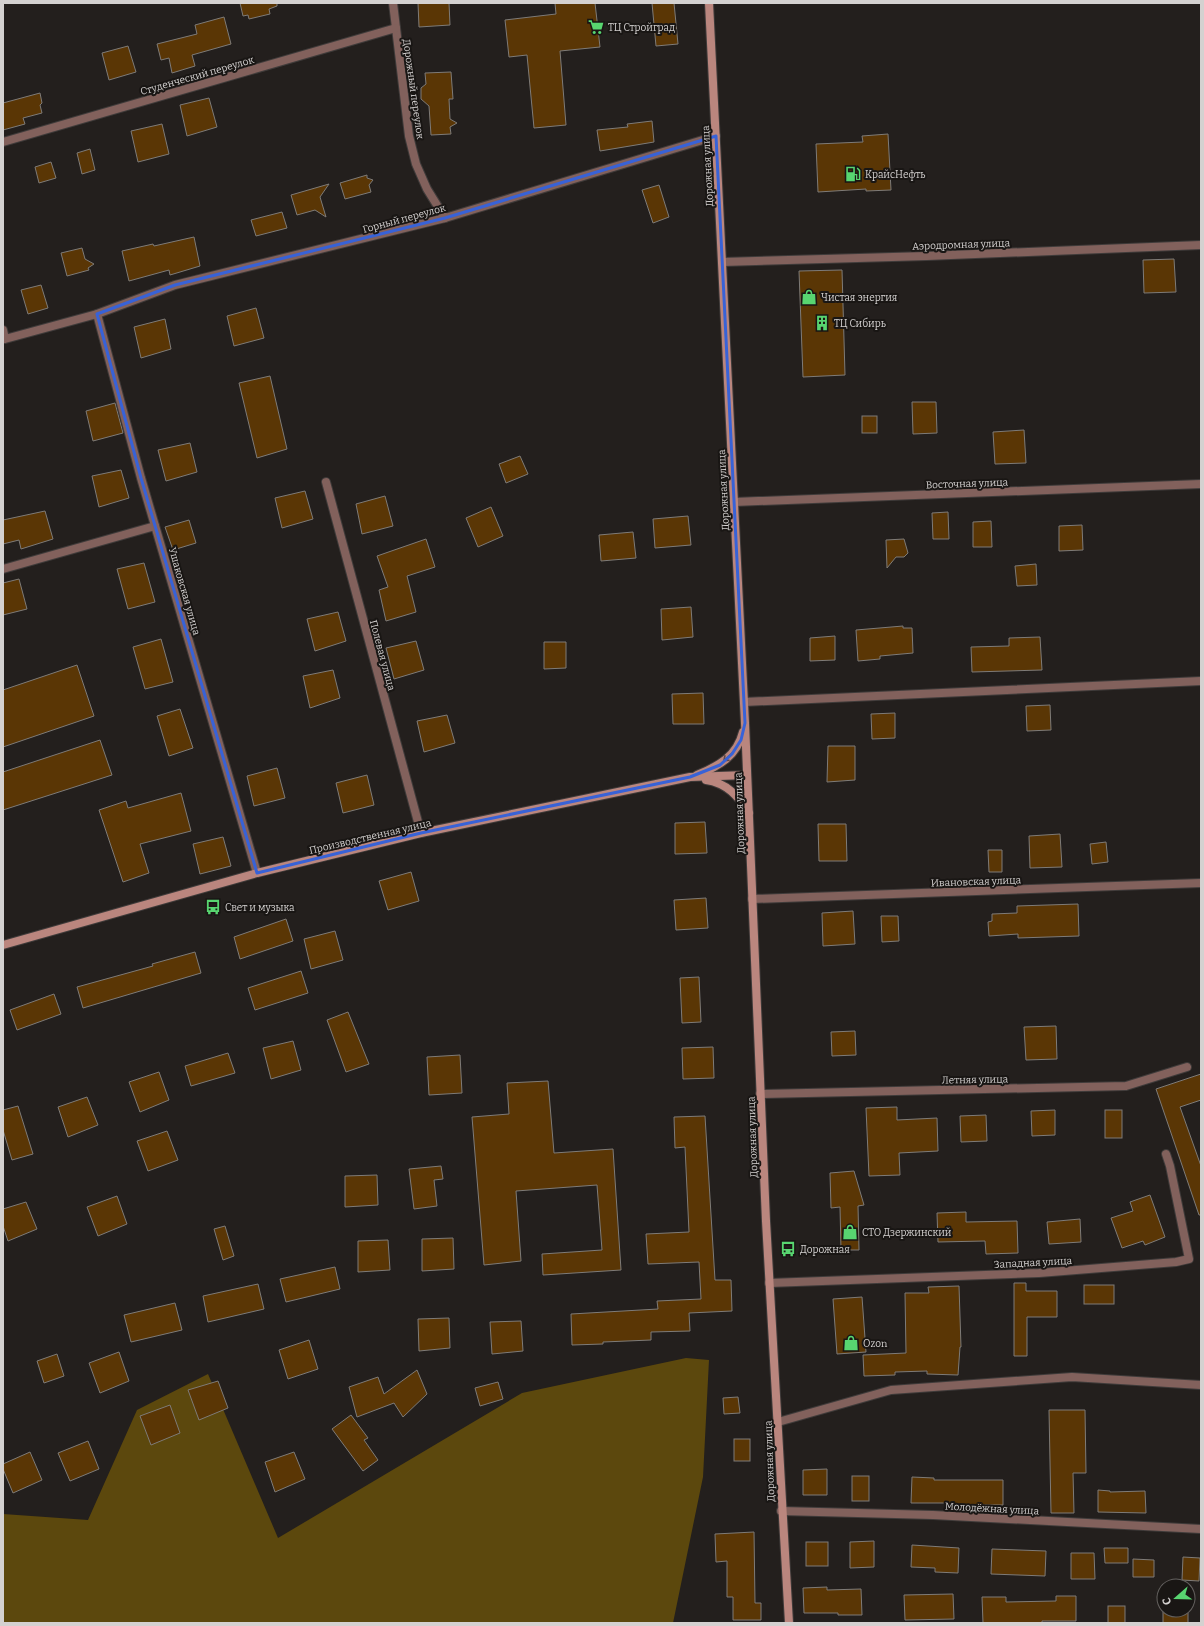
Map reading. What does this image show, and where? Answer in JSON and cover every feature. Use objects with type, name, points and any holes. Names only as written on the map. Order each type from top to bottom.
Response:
[{"type":"main road","name":"Дорожная улица","points":[[709,3],[745,723],[769,1283],[778,1422],[781,1511],[789,1623]]},
{"type":"main road","points":[[690,778],[720,765],[732,754],[741,740],[745,723]]},
{"type":"main road","name":"Производственная улица","points":[[3,945],[257,873],[421,833],[690,778],[747,775]]},
{"type":"main road","points":[[690,778],[713,781],[725,786],[735,793],[749,813]]},
{"type":"street","name":"Дорожный переулок","points":[[394,3],[409,136],[416,164],[427,189],[445,218]]},
{"type":"street","name":"Студенческий переулок","points":[[3,142],[396,28]]},
{"type":"street","name":"Горный переулок","points":[[3,330],[5,339],[97,314],[175,285],[445,218],[716,136]]},
{"type":"street","name":"Аэродромная улица","points":[[722,262],[927,256],[1201,245]]},
{"type":"street","name":"Ушаковская улица","points":[[97,314],[155,526],[257,873]]},
{"type":"street","name":"Полевая улица","points":[[326,482],[421,833]]},
{"type":"street","name":"Восточная улица","points":[[734,502],[1201,484]]},
{"type":"street","points":[[3,569],[155,526]]},
{"type":"street","points":[[744,702],[1201,681]]},
{"type":"street","name":"Ивановская улица","points":[[752,900],[1201,883]]},
{"type":"street","name":"Летняя улица","points":[[760,1094],[1126,1086],[1187,1067]]},
{"type":"street","name":"Западная улица","points":[[769,1283],[1040,1272],[1176,1262],[1189,1259],[1170,1166],[1166,1154]]},
{"type":"street","points":[[778,1422],[891,1390],[1072,1377],[1201,1385]]},
{"type":"street","name":"Молодёжная улица","points":[[781,1511],[933,1515],[1201,1529]]},
{"type":"highlighted area","points":[[716,136],[745,723],[741,740],[732,754],[720,765],[690,777],[421,833],[257,873],[141,478],[97,314],[175,285],[445,218]]},
{"type":"shaded area","points":[[686,1358],[709,1360],[703,1477],[673,1623],[3,1623],[3,1514],[88,1520],[137,1410],[208,1374],[278,1538],[522,1393]]},
{"type":"building","points":[[240,3],[277,3],[277,6],[269,9],[270,14],[249,19],[248,15],[243,16]]},
{"type":"building","points":[[418,3],[449,3],[450,25],[419,27]]},
{"type":"building","points":[[555,3],[595,3],[600,47],[560,51],[566,125],[534,128],[527,55],[509,57],[505,20],[556,14]]},
{"type":"building","points":[[652,3],[674,3],[678,44],[656,46]]},
{"type":"building","points":[[224,17],[231,44],[192,55],[195,66],[172,73],[169,58],[161,60],[157,44],[197,34],[195,25]]},
{"type":"building","points":[[128,46],[136,72],[109,80],[102,53]]},
{"type":"building","points":[[451,72],[453,99],[449,99],[450,119],[457,123],[450,127],[451,134],[431,135],[429,106],[421,99],[421,88],[426,84],[425,73]]},
{"type":"building","points":[[40,93],[42,113],[23,118],[25,124],[3,130],[3,103]]},
{"type":"building","points":[[209,98],[217,127],[187,136],[180,105]]},
{"type":"building","points":[[652,121],[654,142],[600,151],[597,130],[628,127],[627,124]]},
{"type":"building","points":[[162,124],[169,154],[138,162],[131,131]]},
{"type":"building","points":[[888,134],[891,190],[866,191],[866,189],[818,192],[816,144],[863,142],[862,136]]},
{"type":"building","points":[[90,149],[95,170],[82,174],[77,153]]},
{"type":"building","points":[[51,162],[56,178],[39,183],[35,167]]},
{"type":"building","points":[[367,175],[367,178],[373,180],[369,185],[371,192],[345,199],[340,183]]},
{"type":"building","points":[[329,184],[320,197],[326,217],[315,210],[297,215],[291,195]]},
{"type":"building","points":[[659,185],[669,217],[653,223],[642,190]]},
{"type":"building","points":[[282,212],[287,228],[256,236],[251,220]]},
{"type":"building","points":[[194,237],[200,266],[170,275],[169,270],[129,281],[122,251]]},
{"type":"building","points":[[82,248],[85,259],[94,264],[88,268],[89,270],[67,276],[61,253]]},
{"type":"building","points":[[1174,259],[1176,292],[1144,293],[1143,260]]},
{"type":"building","name":"ТЦ Сибирь","points":[[842,270],[845,375],[803,377],[799,271]]},
{"type":"building","points":[[41,285],[48,308],[28,314],[21,290]]},
{"type":"building","points":[[256,308],[264,338],[234,346],[227,316]]},
{"type":"building","points":[[165,319],[171,349],[141,358],[134,327]]},
{"type":"building","points":[[270,376],[287,449],[257,458],[239,383]]},
{"type":"building","points":[[912,402],[936,402],[937,433],[913,434]]},
{"type":"building","points":[[115,403],[123,433],[93,441],[86,411]]},
{"type":"building","points":[[862,416],[877,416],[877,433],[862,433]]},
{"type":"building","points":[[1024,430],[1026,463],[995,464],[993,432]]},
{"type":"building","points":[[190,443],[197,472],[166,481],[158,450]]},
{"type":"building","points":[[520,456],[528,474],[506,483],[499,464]]},
{"type":"building","points":[[121,470],[129,498],[99,507],[92,476]]},
{"type":"building","points":[[305,491],[313,519],[282,528],[275,498]]},
{"type":"building","points":[[385,496],[393,526],[362,534],[356,504]]},
{"type":"building","points":[[491,507],[503,536],[478,547],[466,518]]},
{"type":"building","points":[[45,511],[53,539],[21,549],[19,540],[3,544],[3,520]]},
{"type":"building","points":[[948,512],[949,539],[933,539],[932,513]]},
{"type":"building","points":[[688,516],[691,545],[655,548],[653,519]]},
{"type":"building","points":[[189,520],[196,543],[173,550],[165,527]]},
{"type":"building","points":[[991,521],[992,547],[973,547],[973,522]]},
{"type":"building","points":[[1082,525],[1083,550],[1059,551],[1059,526]]},
{"type":"building","points":[[633,532],[636,558],[601,561],[599,535]]},
{"type":"building","points":[[426,539],[435,567],[407,576],[416,612],[386,621],[379,590],[388,587],[377,556]]},
{"type":"building","points":[[904,539],[908,553],[904,557],[896,557],[887,568],[886,540]]},
{"type":"building","points":[[144,563],[155,602],[128,609],[117,569]]},
{"type":"building","points":[[1036,564],[1037,585],[1017,586],[1015,566]]},
{"type":"building","points":[[19,579],[27,609],[3,615],[3,583]]},
{"type":"building","points":[[691,607],[693,637],[662,640],[661,609]]},
{"type":"building","points":[[338,612],[346,641],[315,651],[307,619]]},
{"type":"building","points":[[903,626],[903,628],[912,628],[913,653],[880,656],[880,659],[858,661],[856,630]]},
{"type":"building","points":[[835,636],[835,660],[810,661],[810,638]]},
{"type":"building","points":[[1040,637],[1042,670],[972,672],[971,647],[1009,646],[1009,638]]},
{"type":"building","points":[[161,639],[173,682],[145,689],[133,647]]},
{"type":"building","points":[[416,641],[424,670],[394,679],[386,648]]},
{"type":"building","points":[[544,642],[566,642],[566,668],[544,669]]},
{"type":"building","points":[[77,665],[94,716],[3,747],[3,690]]},
{"type":"building","points":[[333,670],[340,698],[310,708],[303,676]]},
{"type":"building","points":[[703,693],[704,724],[673,724],[672,694]]},
{"type":"building","points":[[1050,705],[1051,730],[1027,731],[1026,706]]},
{"type":"building","points":[[180,709],[193,748],[169,756],[157,716]]},
{"type":"building","points":[[895,713],[895,738],[872,739],[871,714]]},
{"type":"building","points":[[447,715],[455,743],[424,752],[417,721]]},
{"type":"building","points":[[100,740],[112,775],[3,810],[3,772]]},
{"type":"building","points":[[828,746],[855,746],[855,780],[827,782]]},
{"type":"building","points":[[277,768],[285,798],[254,806],[247,776]]},
{"type":"building","points":[[367,775],[374,805],[343,813],[336,783]]},
{"type":"building","points":[[181,793],[191,831],[140,844],[149,873],[123,882],[99,810],[126,801],[128,808]]},
{"type":"building","points":[[705,822],[707,853],[675,854],[675,823]]},
{"type":"building","points":[[818,824],[846,824],[847,861],[819,861]]},
{"type":"building","points":[[1060,834],[1062,867],[1030,868],[1029,836]]},
{"type":"building","points":[[223,837],[231,866],[200,874],[193,844]]},
{"type":"building","points":[[1106,842],[1108,862],[1092,864],[1090,844]]},
{"type":"building","points":[[988,850],[1002,850],[1002,872],[989,872]]},
{"type":"building","points":[[411,872],[419,901],[388,910],[379,881]]},
{"type":"building","points":[[706,898],[708,928],[676,930],[674,900]]},
{"type":"building","points":[[1078,904],[1079,936],[1018,938],[1018,934],[989,936],[988,922],[992,921],[992,914],[1017,913],[1017,906]]},
{"type":"building","points":[[853,911],[855,944],[823,946],[822,913]]},
{"type":"building","points":[[881,916],[898,916],[899,941],[882,942]]},
{"type":"building","points":[[286,919],[293,941],[240,959],[234,937]]},
{"type":"building","points":[[335,931],[343,960],[311,969],[304,939]]},
{"type":"building","points":[[195,952],[201,973],[83,1008],[77,987],[153,966],[152,964]]},
{"type":"building","points":[[301,971],[308,993],[255,1010],[248,988]]},
{"type":"building","points":[[699,977],[701,1022],[682,1023],[680,978]]},
{"type":"building","points":[[54,994],[61,1014],[17,1030],[10,1010]]},
{"type":"building","points":[[348,1012],[369,1064],[346,1072],[327,1020]]},
{"type":"building","points":[[1056,1026],[1057,1059],[1026,1060],[1024,1027]]},
{"type":"building","points":[[855,1031],[856,1055],[832,1056],[831,1032]]},
{"type":"building","points":[[293,1041],[301,1070],[271,1079],[263,1048]]},
{"type":"building","points":[[713,1047],[714,1078],[683,1079],[682,1048]]},
{"type":"building","points":[[228,1053],[235,1073],[191,1086],[185,1066]]},
{"type":"building","points":[[460,1055],[462,1093],[429,1095],[427,1057]]},
{"type":"building","points":[[159,1072],[169,1100],[140,1112],[129,1082]]},
{"type":"building","points":[[1201,1074],[1201,1100],[1180,1107],[1201,1166],[1201,1215],[1199,1215],[1156,1089]]},
{"type":"building","points":[[548,1081],[554,1153],[613,1149],[621,1270],[543,1275],[542,1254],[602,1250],[597,1185],[516,1191],[521,1261],[484,1265],[472,1117],[509,1114],[507,1083]]},
{"type":"building","points":[[87,1097],[98,1125],[68,1137],[58,1107]]},
{"type":"building","points":[[18,1106],[33,1154],[12,1160],[3,1130],[3,1110]]},
{"type":"building","points":[[897,1107],[897,1120],[937,1118],[938,1151],[899,1153],[900,1175],[869,1176],[866,1108]]},
{"type":"building","points":[[1055,1110],[1055,1135],[1032,1136],[1031,1111]]},
{"type":"building","points":[[1105,1110],[1122,1110],[1122,1138],[1105,1138]]},
{"type":"building","points":[[986,1115],[987,1141],[961,1142],[960,1116]]},
{"type":"building","points":[[705,1116],[715,1280],[731,1280],[732,1311],[689,1313],[690,1331],[651,1332],[651,1340],[572,1345],[571,1314],[658,1309],[657,1301],[701,1299],[699,1262],[648,1264],[646,1234],[689,1232],[685,1147],[675,1148],[674,1117]]},
{"type":"building","points":[[167,1131],[178,1160],[148,1171],[137,1141]]},
{"type":"building","points":[[441,1166],[443,1179],[434,1180],[437,1206],[414,1209],[409,1169]]},
{"type":"building","points":[[854,1171],[864,1205],[858,1206],[859,1250],[841,1250],[840,1207],[831,1208],[830,1173]]},
{"type":"building","points":[[377,1175],[378,1205],[345,1207],[345,1176]]},
{"type":"building","points":[[1150,1195],[1165,1237],[1145,1245],[1143,1241],[1122,1248],[1111,1218],[1133,1211],[1130,1202]]},
{"type":"building","points":[[117,1196],[127,1224],[98,1236],[87,1207]]},
{"type":"building","points":[[26,1202],[37,1229],[8,1241],[3,1226],[3,1209]]},
{"type":"building","points":[[966,1212],[966,1222],[1017,1221],[1018,1253],[986,1254],[985,1241],[938,1242],[937,1213]]},
{"type":"building","points":[[1080,1219],[1081,1242],[1049,1244],[1047,1222]]},
{"type":"building","points":[[225,1226],[234,1256],[223,1260],[214,1229]]},
{"type":"building","points":[[453,1238],[454,1269],[422,1271],[422,1239]]},
{"type":"building","points":[[388,1240],[390,1270],[358,1272],[358,1241]]},
{"type":"building","points":[[335,1267],[340,1289],[286,1302],[280,1279]]},
{"type":"building","points":[[1014,1283],[1026,1283],[1026,1291],[1057,1291],[1057,1317],[1027,1317],[1027,1356],[1014,1356]]},
{"type":"building","points":[[258,1284],[264,1309],[208,1322],[203,1296]]},
{"type":"building","points":[[1084,1285],[1114,1285],[1114,1304],[1084,1304]]},
{"type":"building","points":[[959,1286],[961,1347],[958,1375],[927,1374],[927,1371],[895,1372],[895,1375],[864,1376],[863,1355],[906,1353],[905,1293],[929,1293],[928,1287]]},
{"type":"building","points":[[862,1297],[866,1352],[837,1354],[833,1299]]},
{"type":"building","points":[[175,1303],[182,1330],[131,1342],[124,1315]]},
{"type":"building","points":[[449,1318],[450,1348],[419,1351],[418,1319]]},
{"type":"building","points":[[521,1321],[523,1351],[492,1354],[490,1322]]},
{"type":"building","points":[[309,1340],[318,1369],[288,1379],[279,1350]]},
{"type":"building","points":[[119,1352],[129,1381],[100,1393],[89,1363]]},
{"type":"building","points":[[57,1354],[64,1376],[44,1383],[37,1361]]},
{"type":"building","points":[[417,1370],[427,1394],[403,1417],[394,1403],[357,1417],[349,1387],[378,1377],[384,1394]]},
{"type":"building","points":[[218,1381],[228,1408],[199,1420],[188,1390]]},
{"type":"building","points":[[498,1382],[503,1399],[480,1406],[475,1388]]},
{"type":"building","points":[[738,1397],[740,1413],[724,1414],[723,1398]]},
{"type":"building","points":[[170,1405],[180,1433],[151,1445],[140,1416]]},
{"type":"building","points":[[1049,1410],[1085,1410],[1086,1473],[1073,1473],[1074,1513],[1051,1513]]},
{"type":"building","points":[[351,1415],[368,1438],[364,1440],[378,1460],[363,1471],[332,1429]]},
{"type":"building","points":[[734,1439],[750,1439],[750,1461],[734,1461]]},
{"type":"building","points":[[88,1441],[99,1469],[70,1481],[58,1453]]},
{"type":"building","points":[[30,1452],[42,1480],[13,1493],[3,1469],[3,1464]]},
{"type":"building","points":[[294,1452],[305,1479],[275,1492],[265,1462]]},
{"type":"building","points":[[827,1469],[827,1495],[803,1495],[803,1470]]},
{"type":"building","points":[[852,1476],[869,1476],[869,1501],[852,1501]]},
{"type":"building","points":[[912,1477],[934,1478],[934,1480],[1003,1480],[1003,1505],[911,1503]]},
{"type":"building","points":[[1098,1490],[1110,1492],[1145,1491],[1146,1513],[1098,1512]]},
{"type":"building","points":[[754,1532],[755,1603],[761,1603],[761,1620],[733,1620],[733,1597],[727,1597],[727,1561],[716,1562],[715,1534]]},
{"type":"building","points":[[874,1541],[874,1567],[850,1568],[850,1542]]},
{"type":"building","points":[[806,1542],[828,1542],[828,1566],[806,1566]]},
{"type":"building","points":[[912,1545],[959,1548],[958,1573],[935,1572],[935,1568],[911,1567]]},
{"type":"building","points":[[1104,1548],[1128,1548],[1128,1563],[1105,1563]]},
{"type":"building","points":[[992,1549],[1046,1551],[1045,1576],[991,1574]]},
{"type":"building","points":[[1071,1553],[1094,1553],[1095,1579],[1071,1579]]},
{"type":"building","points":[[1183,1557],[1200,1558],[1199,1581],[1196,1581],[1196,1578],[1182,1578]]},
{"type":"building","points":[[1133,1559],[1154,1560],[1154,1577],[1133,1577]]},
{"type":"building","points":[[827,1587],[827,1590],[861,1589],[862,1615],[804,1613],[803,1588]]},
{"type":"building","points":[[953,1594],[954,1619],[905,1620],[904,1595]]},
{"type":"building","points":[[1056,1596],[1076,1596],[1076,1621],[1042,1621],[1042,1623],[983,1623],[982,1597],[1006,1597],[1006,1602],[1056,1601]]},
{"type":"building","points":[[1108,1606],[1125,1606],[1125,1623],[1108,1623]]},
{"type":"building","points":[[1163,1618],[1188,1618],[1188,1623],[1163,1623]]},
{"type":"place","name":"ТЦ Стройград","points":[[596,27]]},
{"type":"place","name":"КрайсНефть","points":[[853,174]]},
{"type":"place","name":"Чистая энергия","points":[[809,297]]},
{"type":"place","name":"ТЦ Сибирь","points":[[822,323]]},
{"type":"place","name":"Свет и музыка","points":[[213,907]]},
{"type":"place","name":"СТО Дзержинский","points":[[850,1232]]},
{"type":"place","name":"Дорожная","points":[[788,1249]]},
{"type":"place","name":"Ozon","points":[[851,1343]]}]
